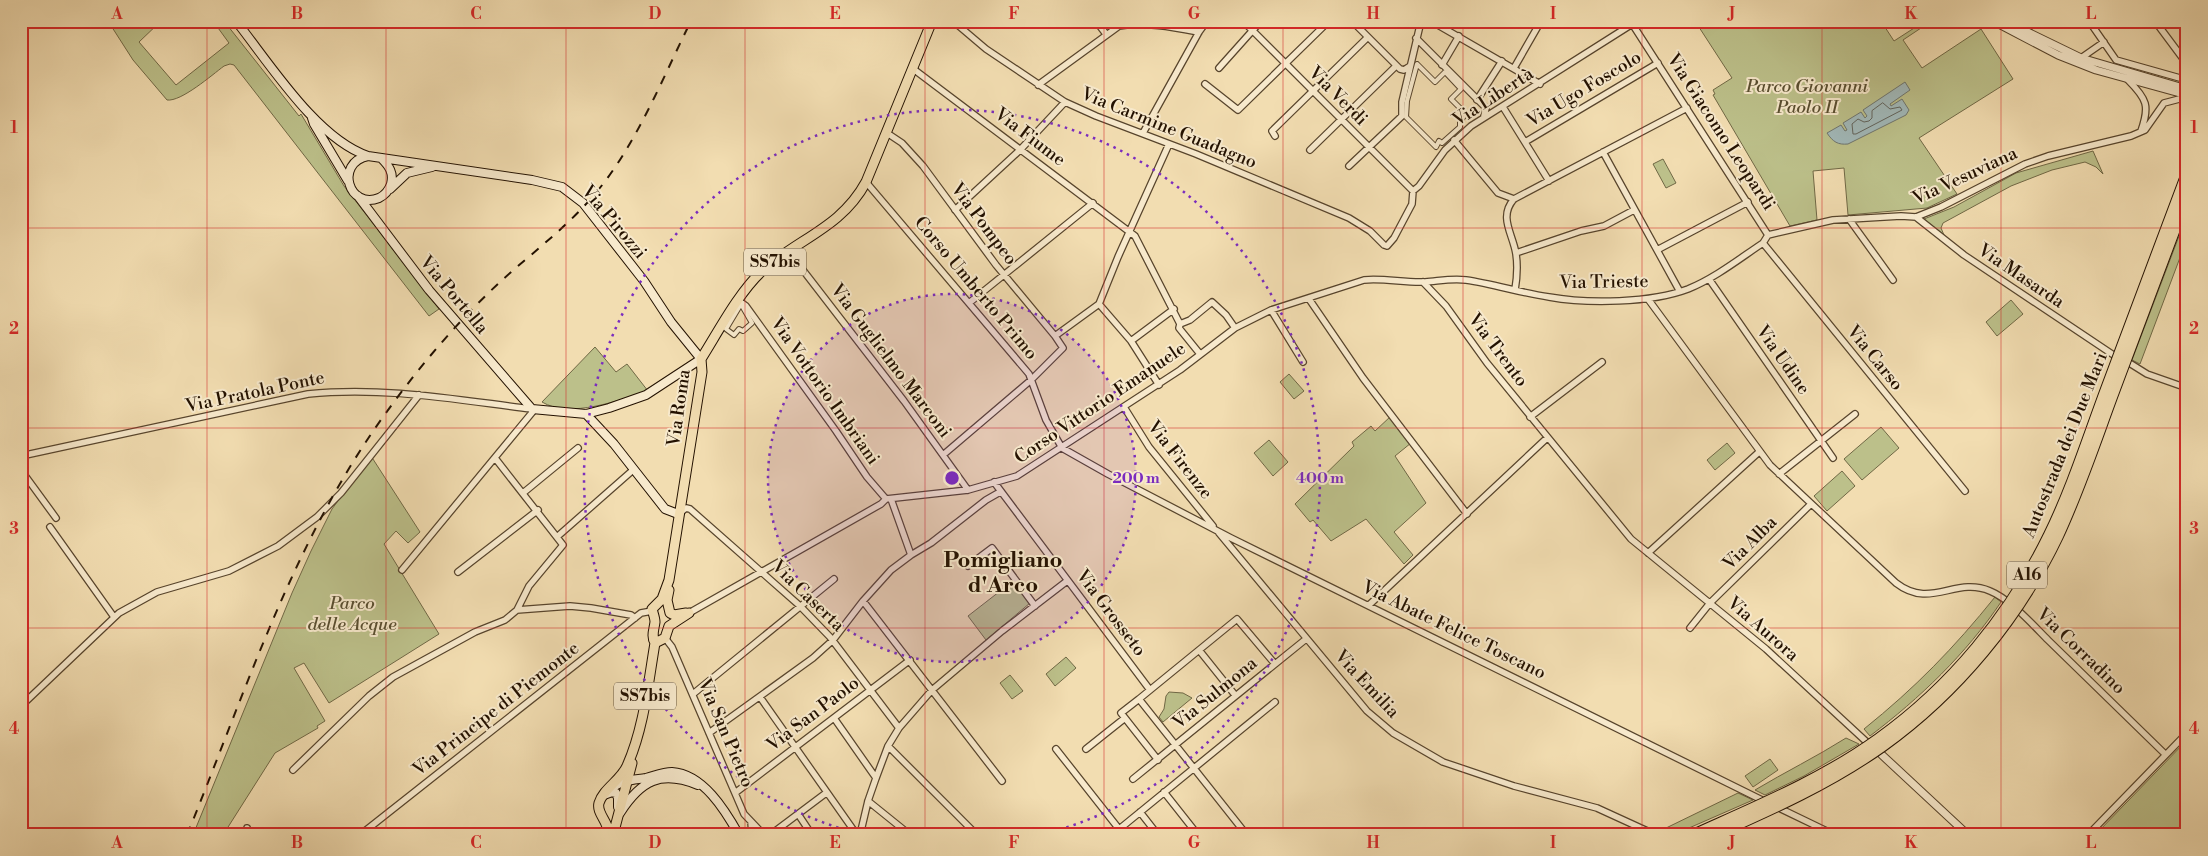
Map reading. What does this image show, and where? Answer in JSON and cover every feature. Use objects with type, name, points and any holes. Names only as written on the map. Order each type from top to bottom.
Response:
[{"type":"highway","name":"Autostrada dei Due Mari","points":[[1693,835],[1823,775],[1880,738],[1943,683],[1977,647],[1997,621],[2034,563],[2064,502],[2187,173]]},
{"type":"highway","name":"Autostrada dei Due Mari","points":[[1714,835],[1828,782],[1884,745],[1937,701],[1983,652],[2004,626],[2042,567],[2071,505],[2187,197]]},
{"type":"main road","name":"Via Portella","points":[[236,21],[312,118],[343,145],[368,156],[422,163],[432,167]]},
{"type":"main road","name":"Via Roma","points":[[669,580],[702,372],[701,359],[744,292],[762,271],[841,216],[857,199],[887,133],[932,21]]},
{"type":"main road","name":"Via Portella","points":[[312,118],[351,189],[443,306],[533,409]]},
{"type":"main road","points":[[349,183],[349,172],[355,162],[368,156]]},
{"type":"main road","points":[[382,159],[391,171],[392,178],[388,191]]},
{"type":"main road","points":[[358,196],[370,200],[376,199],[388,191],[407,173],[432,167]]},
{"type":"main road","name":"Via Pirozzi","points":[[432,167],[539,181],[568,191],[583,203],[644,281],[670,322],[701,359]]},
{"type":"main road","name":"Via Pratola Ponte","points":[[533,409],[586,414],[646,395],[701,359]]},
{"type":"main road","points":[[586,414],[665,510],[678,514]]},
{"type":"main road","points":[[652,611],[653,607],[662,599],[669,580]]},
{"type":"main road","points":[[669,580],[667,600],[670,613],[674,615],[689,613]]},
{"type":"main road","name":"SS7bis","points":[[613,835],[632,766],[655,643],[652,637],[655,619],[652,611]]},
{"type":"main road","points":[[655,643],[665,638],[669,626],[689,613]]},
{"type":"main road","name":"SS7bis","points":[[606,792],[622,774],[634,748]]},
{"type":"main road","points":[[632,766],[636,773],[648,777]]},
{"type":"main road","points":[[608,835],[607,824],[599,808],[599,802],[606,792],[628,780],[674,772],[691,776],[700,783],[715,800],[739,835]]},
{"type":"main road","points":[[618,814],[637,790],[645,784],[659,779],[678,779],[702,787]]},
{"type":"main road","points":[[606,792],[616,794],[618,798],[618,814]]},
{"type":"street","name":"Via Carmine Guadagno","points":[[953,21],[1038,85],[1064,102],[1196,154],[1349,218],[1370,231],[1384,245]]},
{"type":"street","points":[[1096,21],[1106,34]]},
{"type":"street","points":[[1181,21],[1189,30]]},
{"type":"street","points":[[1143,133],[1207,21]]},
{"type":"street","name":"Via Verdi","points":[[1243,21],[1413,191]]},
{"type":"street","points":[[1218,68],[1261,21]]},
{"type":"street","points":[[1205,84],[1238,110],[1329,21]]},
{"type":"street","points":[[1352,21],[1396,66],[1404,70],[1410,66]]},
{"type":"street","points":[[1349,166],[1402,116],[1402,102],[1420,21]]},
{"type":"street","points":[[1431,21],[1540,84]]},
{"type":"street","points":[[1514,68],[1541,21]]},
{"type":"street","points":[[1993,21],[2058,55],[2128,80],[2187,96]]},
{"type":"street","points":[[2005,21],[2081,58],[2187,89]]},
{"type":"street","points":[[2089,21],[2116,60],[2187,80]]},
{"type":"street","points":[[2155,21],[2187,64]]},
{"type":"street","name":"Via Giacomo Leopardi","points":[[1634,22],[1658,63],[1768,234]]},
{"type":"street","name":"Via Libertà","points":[[1384,245],[1391,243],[1394,238],[1412,204],[1413,191],[1419,186],[1454,140],[1484,116],[1503,107],[1540,84],[1634,22]]},
{"type":"street","points":[[1038,85],[1119,26],[1155,23],[1199,32]]},
{"type":"street","points":[[1442,65],[1459,36]]},
{"type":"street","points":[[1275,136],[1272,131],[1368,37]]},
{"type":"street","points":[[1416,38],[1486,108],[1484,116]]},
{"type":"street","points":[[2081,58],[2104,42]]},
{"type":"street","points":[[1477,100],[1502,61]]},
{"type":"street","name":"Via Ugo Foscolo","points":[[1525,142],[1658,63]]},
{"type":"street","points":[[1417,64],[1435,82],[1444,72],[1461,89],[1451,98],[1466,114],[1460,121],[1460,126],[1442,143],[1439,141],[1436,147],[1406,117],[1406,101],[1417,64]]},
{"type":"street","points":[[1310,150],[1396,66]]},
{"type":"street","name":"Via Fiume","points":[[912,68],[1135,236],[1174,309],[1180,324],[1179,328],[1200,354]]},
{"type":"street","points":[[2128,80],[2141,93],[2146,106],[2145,119],[2141,131]]},
{"type":"street","name":"Via Vesuviana","points":[[1768,234],[1818,223],[1849,219],[1916,217],[1948,204],[2025,164],[2048,156],[2132,136],[2149,128],[2164,103],[2187,96]]},
{"type":"street","points":[[955,210],[1020,150],[1064,102]]},
{"type":"street","points":[[1503,107],[1548,181]]},
{"type":"street","points":[[1515,290],[1518,272],[1516,252],[1505,219],[1508,205],[1514,199],[1687,108]]},
{"type":"street","name":"Via Pompeo","points":[[887,133],[902,143],[923,166],[1004,276],[1055,336]]},
{"type":"street","points":[[1454,140],[1498,193],[1514,199]]},
{"type":"street","points":[[943,454],[1031,380],[1062,351],[1063,348],[1055,336],[1099,304],[1169,144]]},
{"type":"street","points":[[1603,152],[1679,290]]},
{"type":"street","name":"Corso Umberto Primo","points":[[866,182],[1029,374],[1046,420],[1062,448]]},
{"type":"street","points":[[1657,250],[1748,202]]},
{"type":"street","points":[[969,303],[1093,203]]},
{"type":"street","points":[[1516,252],[1581,231],[1604,226],[1634,210]]},
{"type":"street","name":"Via Masarda","points":[[1916,217],[1971,260],[2112,354]]},
{"type":"street","points":[[1849,219],[1893,280]]},
{"type":"street","name":"Via Trieste","points":[[1393,280],[1423,282],[1453,279],[1562,300],[1648,299],[1679,290],[1686,290],[1709,279],[1763,243],[1768,234]]},
{"type":"street","name":"Via Carso","points":[[1763,243],[1965,491]]},
{"type":"street","name":"Via Guglielmo Marconi","points":[[789,252],[943,454],[968,490]]},
{"type":"street","name":"Via Udine","points":[[1709,279],[1833,458]]},
{"type":"street","name":"Corso Vittorio Emanuele","points":[[689,613],[889,499],[968,490],[1017,476],[1159,385],[1235,328],[1271,310],[1364,280],[1393,280]]},
{"type":"street","name":"Via Trento","points":[[1423,282],[1446,306],[1487,363],[1547,438]]},
{"type":"street","points":[[1309,299],[1363,378],[1467,514]]},
{"type":"street","name":"Via Corradino","points":[[1648,299],[1759,452],[1779,474],[1904,590],[1919,595],[1970,588],[1992,592],[2020,614],[2165,754]]},
{"type":"street","name":"Via Vottorio Imbriani","points":[[738,301],[746,306],[867,477],[889,499]]},
{"type":"street","points":[[1180,324],[1190,320],[1212,302],[1226,315],[1235,328]]},
{"type":"street","points":[[740,304],[752,323],[743,331],[739,328],[734,335],[726,329],[731,320],[740,304]]},
{"type":"street","points":[[1099,304],[1130,341],[1159,385]]},
{"type":"street","points":[[1130,341],[1174,309]]},
{"type":"street","points":[[1271,310],[1302,362]]},
{"type":"street","points":[[1530,417],[1602,362]]},
{"type":"street","points":[[2131,364],[2147,374],[2187,388]]},
{"type":"street","name":"Via Pratola Ponte","points":[[21,456],[308,394],[342,390],[419,395],[533,409]]},
{"type":"street","points":[[21,706],[114,617],[144,598],[156,592],[229,572],[278,546],[303,528],[341,493],[419,395]]},
{"type":"street","name":"Via Firenze","points":[[1124,408],[1149,447],[1215,528]]},
{"type":"street","points":[[402,570],[533,409]]},
{"type":"street","points":[[1779,474],[1855,414]]},
{"type":"street","points":[[1369,605],[1547,438]]},
{"type":"street","name":"Via Aurora","points":[[1547,438],[1625,532],[1766,649],[1968,835]]},
{"type":"street","points":[[524,493],[578,448]]},
{"type":"street","name":"Via Abate Felice Toscano","points":[[1062,448],[1108,474],[1215,528],[1835,835]]},
{"type":"street","points":[[1648,553],[1759,452]]},
{"type":"street","points":[[294,770],[369,696],[393,676],[474,632],[505,620],[518,610],[529,586],[563,545],[538,510],[495,458]]},
{"type":"street","points":[[21,470],[56,518]]},
{"type":"street","points":[[558,536],[633,470]]},
{"type":"street","name":"Via Grosseto","points":[[994,482],[1150,690]]},
{"type":"street","points":[[708,733],[813,658],[833,640],[863,601],[891,570],[931,543],[986,500],[1000,492]]},
{"type":"street","points":[[889,499],[911,555]]},
{"type":"street","name":"Via Alba","points":[[1690,628],[1710,603],[1811,504]]},
{"type":"street","name":"Via Caserta","points":[[678,514],[686,508],[690,509],[800,606],[833,640],[899,728]]},
{"type":"street","points":[[458,572],[538,510]]},
{"type":"street","points":[[50,527],[114,617]]},
{"type":"street","name":"Via Emilia","points":[[1215,528],[1367,711],[1393,733],[1443,762],[1597,808],[1656,835]]},
{"type":"street","points":[[968,566],[992,548],[1035,606]]},
{"type":"street","points":[[693,694],[834,578]]},
{"type":"street","points":[[859,835],[876,778],[888,746],[899,728],[932,690],[1068,581]]},
{"type":"street","points":[[863,601],[1002,782]]},
{"type":"street","points":[[518,610],[570,606],[618,612],[635,618]]},
{"type":"street","name":"Via Principe di Piemonte","points":[[360,835],[641,613],[652,611]]},
{"type":"street","points":[[1158,760],[1121,714],[1150,690],[1238,619],[1275,664]]},
{"type":"street","name":"Via San Pietro","points":[[665,638],[672,647],[744,814],[764,835]]},
{"type":"street","name":"Via Sulmona","points":[[1133,779],[1306,639]]},
{"type":"street","points":[[1199,650],[1236,695]]},
{"type":"street","name":"Via San Paolo","points":[[735,793],[910,660]]},
{"type":"street","points":[[760,697],[826,793],[859,835]]},
{"type":"street","name":"Via Sulmona","points":[[1139,700],[1246,834]]},
{"type":"street","points":[[1112,835],[1275,702]]},
{"type":"street","points":[[834,718],[876,778]]},
{"type":"street","points":[[1086,749],[1125,718]]},
{"type":"street","points":[[2088,835],[2187,733]]},
{"type":"street","points":[[888,746],[977,835]]},
{"type":"street","points":[[1056,749],[1118,829]]},
{"type":"street","points":[[1164,792],[1198,835]]},
{"type":"street","points":[[770,835],[826,793]]},
{"type":"street","points":[[868,801],[904,830],[900,835]]},
{"type":"street","points":[[1140,812],[1158,835]]},
{"type":"street","points":[[798,814],[812,835]]},
{"type":"street","points":[[751,821],[752,835]]},
{"type":"green space","points":[[108,21],[123,21],[126,26],[134,21],[161,21],[139,42],[176,85],[229,43],[213,21],[224,21],[299,116],[301,114],[344,186],[439,309],[429,316],[234,65],[224,66],[180,97],[167,100],[133,60]]},
{"type":"green space","name":"Parco Giovanni Paolo II","points":[[1695,21],[1881,21],[1894,41],[1925,21],[1928,21],[1927,24],[1903,40],[1922,68],[1981,29],[2013,79],[1919,138],[1957,194],[1927,208],[1848,215],[1844,168],[1813,171],[1817,220],[1790,226],[1713,95],[1715,94],[1713,90],[1732,78]]},
{"type":"green space","points":[[2093,151],[2103,174],[2096,167],[2085,162],[2052,170],[2011,186],[1943,223],[1941,228],[1944,235],[1924,219],[1954,207],[2016,173]]},
{"type":"green space","points":[[1663,159],[1676,183],[1666,188],[1653,164]]},
{"type":"green space","points":[[2187,215],[2187,239],[2140,364],[2132,360]]},
{"type":"green space","points":[[2011,300],[2023,314],[1997,336],[1986,322]]},
{"type":"green space","points":[[595,347],[616,372],[627,364],[648,391],[610,403],[580,408],[566,409],[553,407],[542,402]]},
{"type":"green space","points":[[1289,374],[1304,391],[1294,399],[1280,382]]},
{"type":"green space","points":[[1391,416],[1411,443],[1395,456],[1426,503],[1394,532],[1413,555],[1404,564],[1366,519],[1331,541],[1313,520],[1310,522],[1295,504],[1354,446],[1352,442],[1371,426],[1375,431]]},
{"type":"green space","points":[[1881,427],[1899,448],[1862,480],[1844,459]]},
{"type":"green space","points":[[1269,440],[1288,462],[1273,476],[1254,453]]},
{"type":"green space","points":[[1727,443],[1735,453],[1715,470],[1707,460]]},
{"type":"green space","name":"Parco delle Acque","points":[[371,456],[420,532],[408,543],[396,531],[384,544],[439,634],[329,703],[304,663],[294,668],[325,721],[317,726],[318,728],[275,753],[223,835],[193,835],[311,551],[332,509]]},
{"type":"green space","points":[[1842,471],[1855,486],[1827,511],[1814,496]]},
{"type":"green space","points":[[1013,581],[1030,603],[986,640],[968,616]]},
{"type":"green space","points":[[1995,597],[2001,602],[1973,640],[1924,691],[1870,736],[1864,729],[1933,667]]},
{"type":"green space","points":[[1066,657],[1076,668],[1055,686],[1046,674]]},
{"type":"green space","points":[[1010,675],[1023,691],[1012,699],[1000,683]]},
{"type":"green space","points":[[1169,692],[1183,693],[1192,698],[1163,722],[1159,717],[1164,709],[1166,696]]},
{"type":"green space","points":[[1846,738],[1859,744],[1804,776],[1765,795],[1755,790],[1823,752]]},
{"type":"green space","points":[[2187,740],[2187,835],[2095,835]]},
{"type":"green space","points":[[1770,759],[1778,770],[1753,787],[1745,776]]},
{"type":"green space","points":[[1738,793],[1753,800],[1673,835],[1661,832],[1664,829]]},
{"type":"water","points":[[1905,82],[1910,90],[1890,104],[1891,106],[1902,99],[1909,110],[1906,115],[1848,144],[1841,144],[1831,139],[1827,133],[1841,125],[1845,131],[1847,130],[1843,123],[1861,112],[1865,118],[1867,116],[1863,110]]},
{"type":"railway","points":[[187,835],[273,620],[323,515],[351,465],[396,399],[454,329],[501,281],[584,207],[609,176],[636,134],[691,21]]},
{"type":"district","name":"Pomigliano d'Arco","points":[[1003,572]]}]
